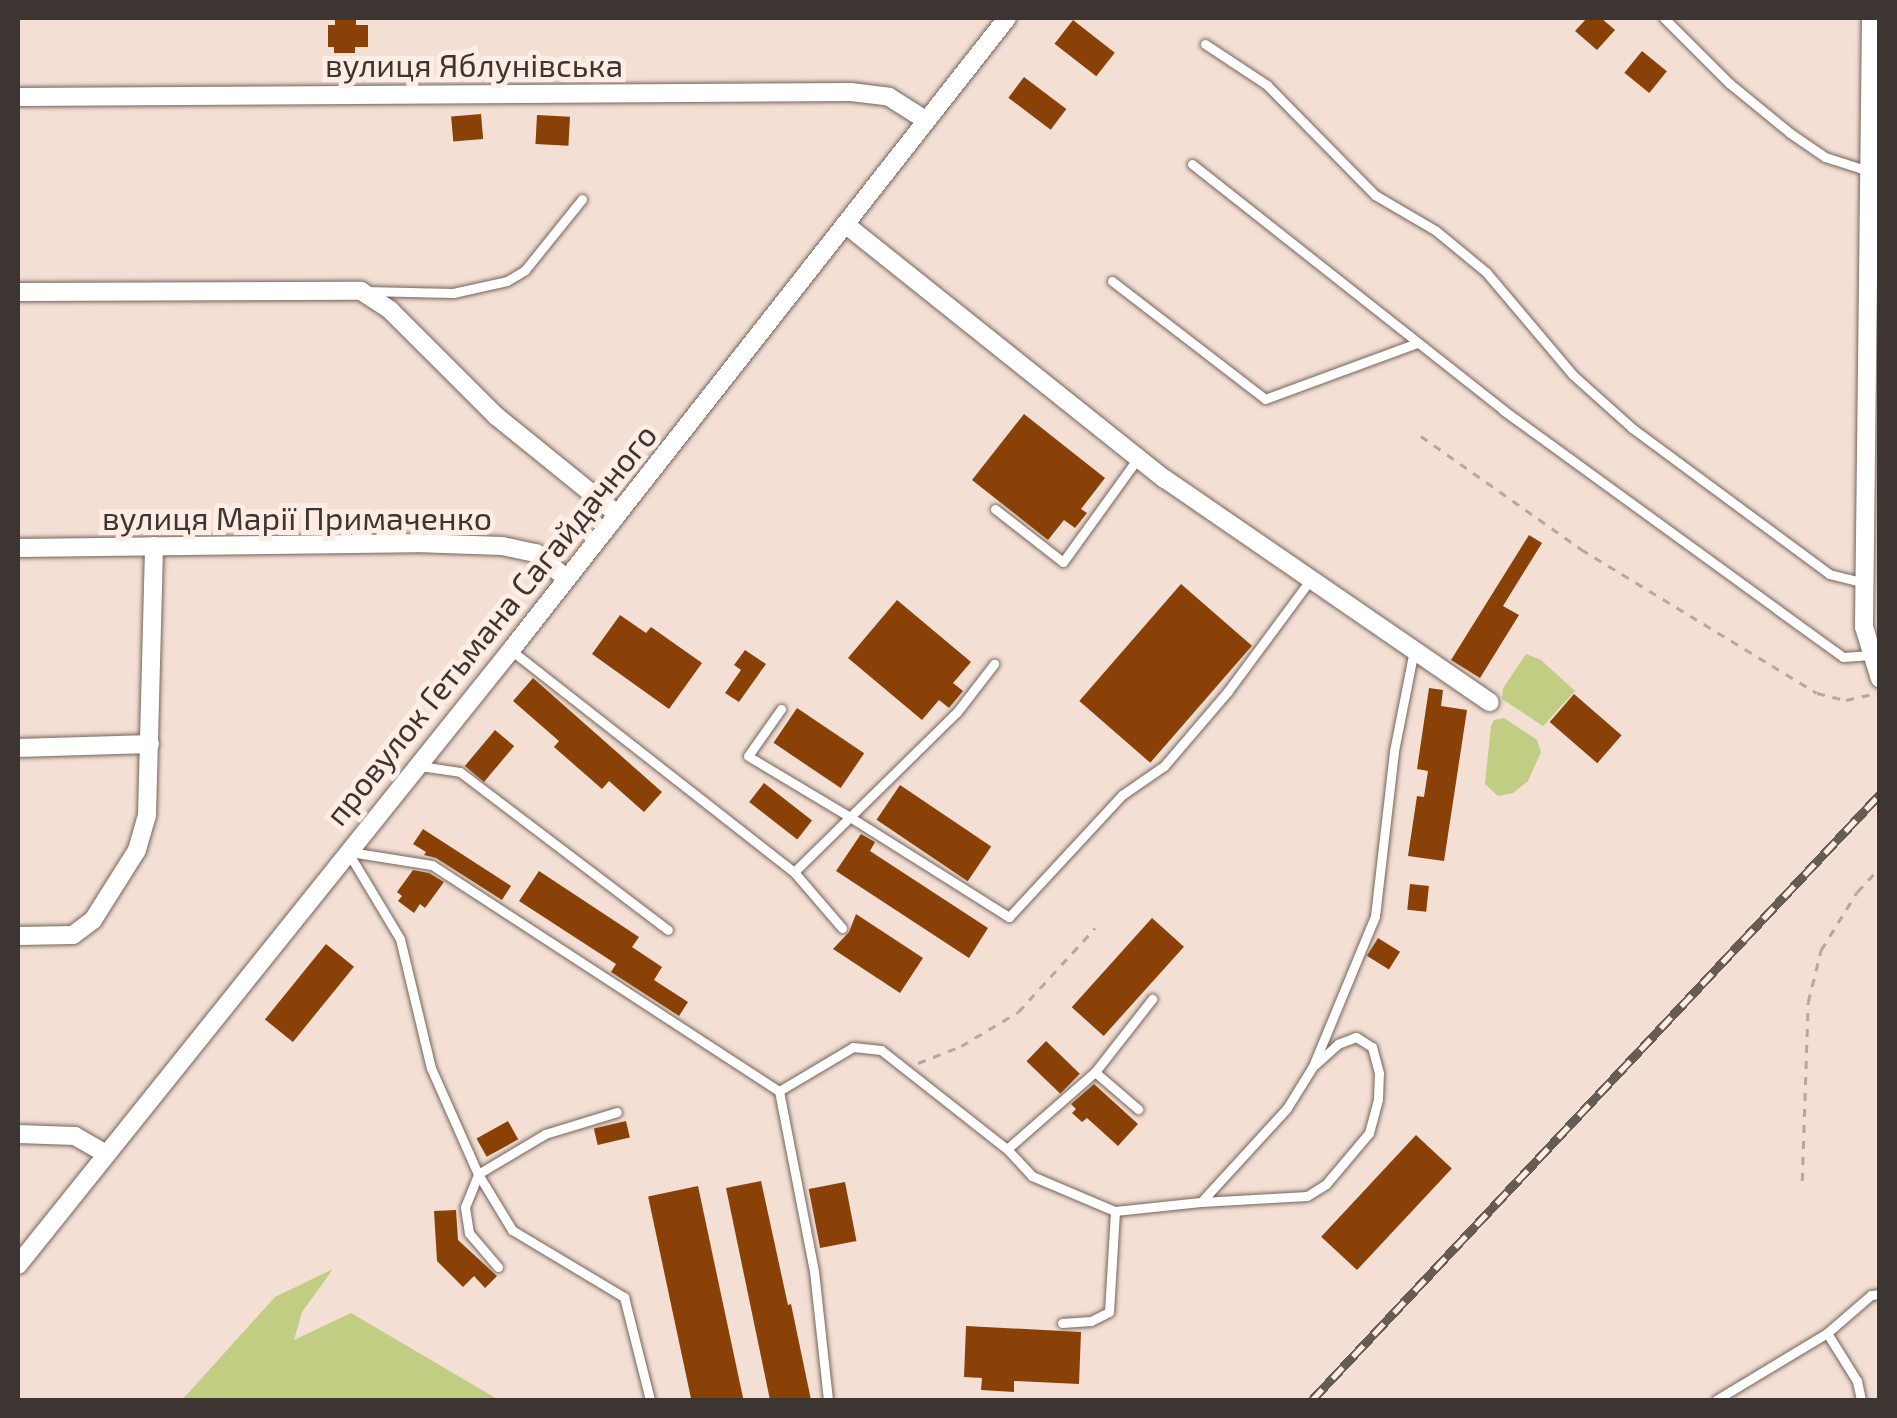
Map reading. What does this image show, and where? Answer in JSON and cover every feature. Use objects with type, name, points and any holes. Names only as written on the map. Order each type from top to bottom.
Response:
[{"type":"street","name":"провулок Гетьмана Сагайдачного","points":[[18,1265],[510,650],[1006,18]]},
{"type":"street","points":[[1871,18],[1864,627],[1880,679]]},
{"type":"street","name":"вулиця Яблунівська","points":[[18,97],[851,92],[889,98],[924,119]]},
{"type":"street","points":[[846,224],[1138,458],[1490,702]]},
{"type":"street","points":[[18,292],[361,291],[390,310],[496,416],[617,514]]},
{"type":"street","points":[[18,936],[73,934],[94,920],[136,850],[147,816],[154,546]]},
{"type":"street","name":"вулиця Марії Примаченко","points":[[18,548],[502,546],[536,553],[566,578]]},
{"type":"street","points":[[18,748],[150,744]]},
{"type":"street","points":[[18,1134],[75,1136],[106,1154]]},
{"type":"lane","points":[[1664,18],[1729,83],[1790,133],[1825,156],[1869,171]]},
{"type":"lane","points":[[1206,44],[1267,85],[1374,195],[1435,230],[1486,272],[1573,375],[1632,428],[1829,574],[1865,583]]},
{"type":"lane","points":[[1192,164],[1417,343],[1843,656],[1872,656]]},
{"type":"lane","points":[[361,291],[452,293],[507,281],[525,270],[582,198]]},
{"type":"lane","points":[[1112,281],[1265,399],[1417,343]]},
{"type":"lane","points":[[995,509],[1063,562],[1138,458]]},
{"type":"lane","points":[[781,710],[748,756],[1009,917],[1122,795],[1164,766],[1228,692],[1311,580]]},
{"type":"lane","points":[[510,650],[794,872],[842,928]]},
{"type":"lane","points":[[1201,1202],[1287,1108],[1313,1066],[1376,916],[1394,751],[1414,650]]},
{"type":"lane","points":[[794,872],[957,712],[994,664]]},
{"type":"lane","points":[[416,766],[460,772],[668,930]]},
{"type":"lane","points":[[348,852],[432,865],[780,1091],[814,1271],[828,1400]]},
{"type":"lane","points":[[348,852],[400,939],[431,1068],[478,1174],[512,1230],[624,1297],[650,1400]]},
{"type":"lane","points":[[1007,1148],[1095,1072],[1152,999]]},
{"type":"lane","points":[[780,1091],[853,1046],[880,1050],[907,1067],[1007,1148],[1032,1176],[1115,1211],[1308,1196],[1326,1184],[1370,1133],[1378,1100],[1379,1073],[1372,1047],[1356,1037],[1338,1044],[1313,1066]]},
{"type":"lane","points":[[1095,1072],[1138,1109]]},
{"type":"lane","points":[[498,1267],[468,1234],[466,1207],[478,1174],[545,1134],[617,1112]]},
{"type":"lane","points":[[1062,1323],[1091,1321],[1108,1312],[1115,1211]]},
{"type":"lane","points":[[1716,1400],[1826,1333],[1871,1295],[1880,1294]]},
{"type":"lane","points":[[1826,1333],[1857,1381],[1860,1400]]},
{"type":"path","points":[[1421,436],[1581,549],[1817,693],[1846,700],[1880,692]]},
{"type":"path","points":[[1802,1181],[1808,1002],[1821,950],[1857,892],[1880,867]]},
{"type":"path","points":[[907,1067],[962,1046],[1018,1012],[1095,928]]},
{"type":"green space","points":[[1526,654],[1541,660],[1575,691],[1543,726],[1502,699],[1503,688]]},
{"type":"green space","points":[[1504,718],[1537,740],[1541,752],[1528,781],[1513,793],[1498,796],[1485,784],[1491,726],[1494,720]]},
{"type":"green space","points":[[333,1269],[302,1312],[294,1340],[351,1313],[499,1400],[182,1400],[275,1297]]},
{"type":"building","points":[[335,18],[356,18],[356,25],[368,25],[368,47],[355,47],[355,53],[334,53],[334,47],[328,47],[328,25],[335,25]]},
{"type":"building","points":[[1587,18],[1601,18],[1615,30],[1597,50],[1575,31]]},
{"type":"building","points":[[1073,20],[1115,53],[1096,76],[1055,44]]},
{"type":"building","points":[[1642,51],[1667,71],[1649,93],[1624,73]]},
{"type":"building","points":[[1024,77],[1066,109],[1051,130],[1008,98]]},
{"type":"building","points":[[481,114],[483,139],[453,142],[451,117]]},
{"type":"building","points":[[537,115],[570,117],[568,146],[535,144]]},
{"type":"building","points":[[1024,414],[1105,478],[1081,509],[1087,513],[1075,528],[1064,520],[1048,540],[972,480]]},
{"type":"building","points":[[1529,535],[1542,543],[1503,606],[1519,615],[1480,678],[1451,660]]},
{"type":"building","points":[[1181,584],[1252,646],[1150,763],[1079,701]]},
{"type":"building","points":[[897,600],[971,662],[953,683],[963,691],[949,708],[939,700],[922,720],[848,658]]},
{"type":"building","points":[[620,615],[646,633],[651,627],[702,663],[669,709],[592,654]]},
{"type":"building","points":[[745,650],[766,664],[739,702],[725,693],[741,670],[734,665]]},
{"type":"building","points":[[533,678],[662,792],[644,812],[609,781],[602,789],[554,747],[559,741],[513,701]]},
{"type":"building","points":[[1429,688],[1443,690],[1441,706],[1467,710],[1444,861],[1408,856],[1417,796],[1424,797],[1428,771],[1417,769]]},
{"type":"building","points":[[1574,694],[1622,735],[1597,763],[1550,722]]},
{"type":"building","points":[[797,708],[864,753],[841,788],[774,743]]},
{"type":"building","points":[[495,730],[514,746],[484,782],[465,766]]},
{"type":"building","points":[[764,783],[812,821],[797,839],[749,802]]},
{"type":"building","points":[[900,785],[991,847],[968,881],[877,820]]},
{"type":"building","points":[[423,829],[511,886],[502,900],[436,858],[424,855],[426,852],[413,844]]},
{"type":"building","points":[[861,834],[875,842],[870,851],[988,928],[969,958],[836,871]]},
{"type":"building","points":[[413,870],[444,882],[425,908],[420,904],[414,913],[398,901],[402,896],[397,892]]},
{"type":"building","points":[[539,871],[639,937],[632,947],[662,967],[654,980],[688,1002],[679,1016],[611,972],[616,964],[519,901]]},
{"type":"building","points":[[1410,884],[1429,886],[1426,912],[1407,910]]},
{"type":"building","points":[[856,914],[923,958],[900,993],[833,949],[849,932]]},
{"type":"building","points":[[1152,918],[1184,947],[1104,1036],[1072,1007]]},
{"type":"building","points":[[1378,938],[1400,952],[1389,970],[1367,956]]},
{"type":"building","points":[[326,944],[354,967],[293,1042],[265,1019]]},
{"type":"building","points":[[1046,1041],[1080,1074],[1060,1094],[1027,1061]]},
{"type":"building","points":[[1094,1084],[1138,1124],[1118,1146],[1087,1118],[1082,1122],[1072,1113],[1076,1109],[1071,1104]]},
{"type":"building","points":[[508,1121],[518,1139],[487,1157],[477,1138]]},
{"type":"building","points":[[626,1121],[630,1138],[598,1145],[594,1128]]},
{"type":"building","points":[[1416,1135],[1452,1168],[1357,1270],[1321,1237]]},
{"type":"building","points":[[761,1181],[811,1400],[770,1400],[726,1188]]},
{"type":"building","points":[[845,1182],[856,1241],[820,1248],[809,1189]]},
{"type":"building","points":[[698,1186],[743,1400],[691,1400],[648,1197]]},
{"type":"building","points":[[456,1210],[458,1240],[497,1276],[485,1288],[474,1276],[463,1287],[437,1261],[434,1211]]},
{"type":"building","points":[[966,1326],[1081,1332],[1079,1384],[1014,1381],[1014,1392],[981,1390],[982,1378],[964,1377]]},
{"type":"railway","points":[[1312,1400],[1880,794]]}]
